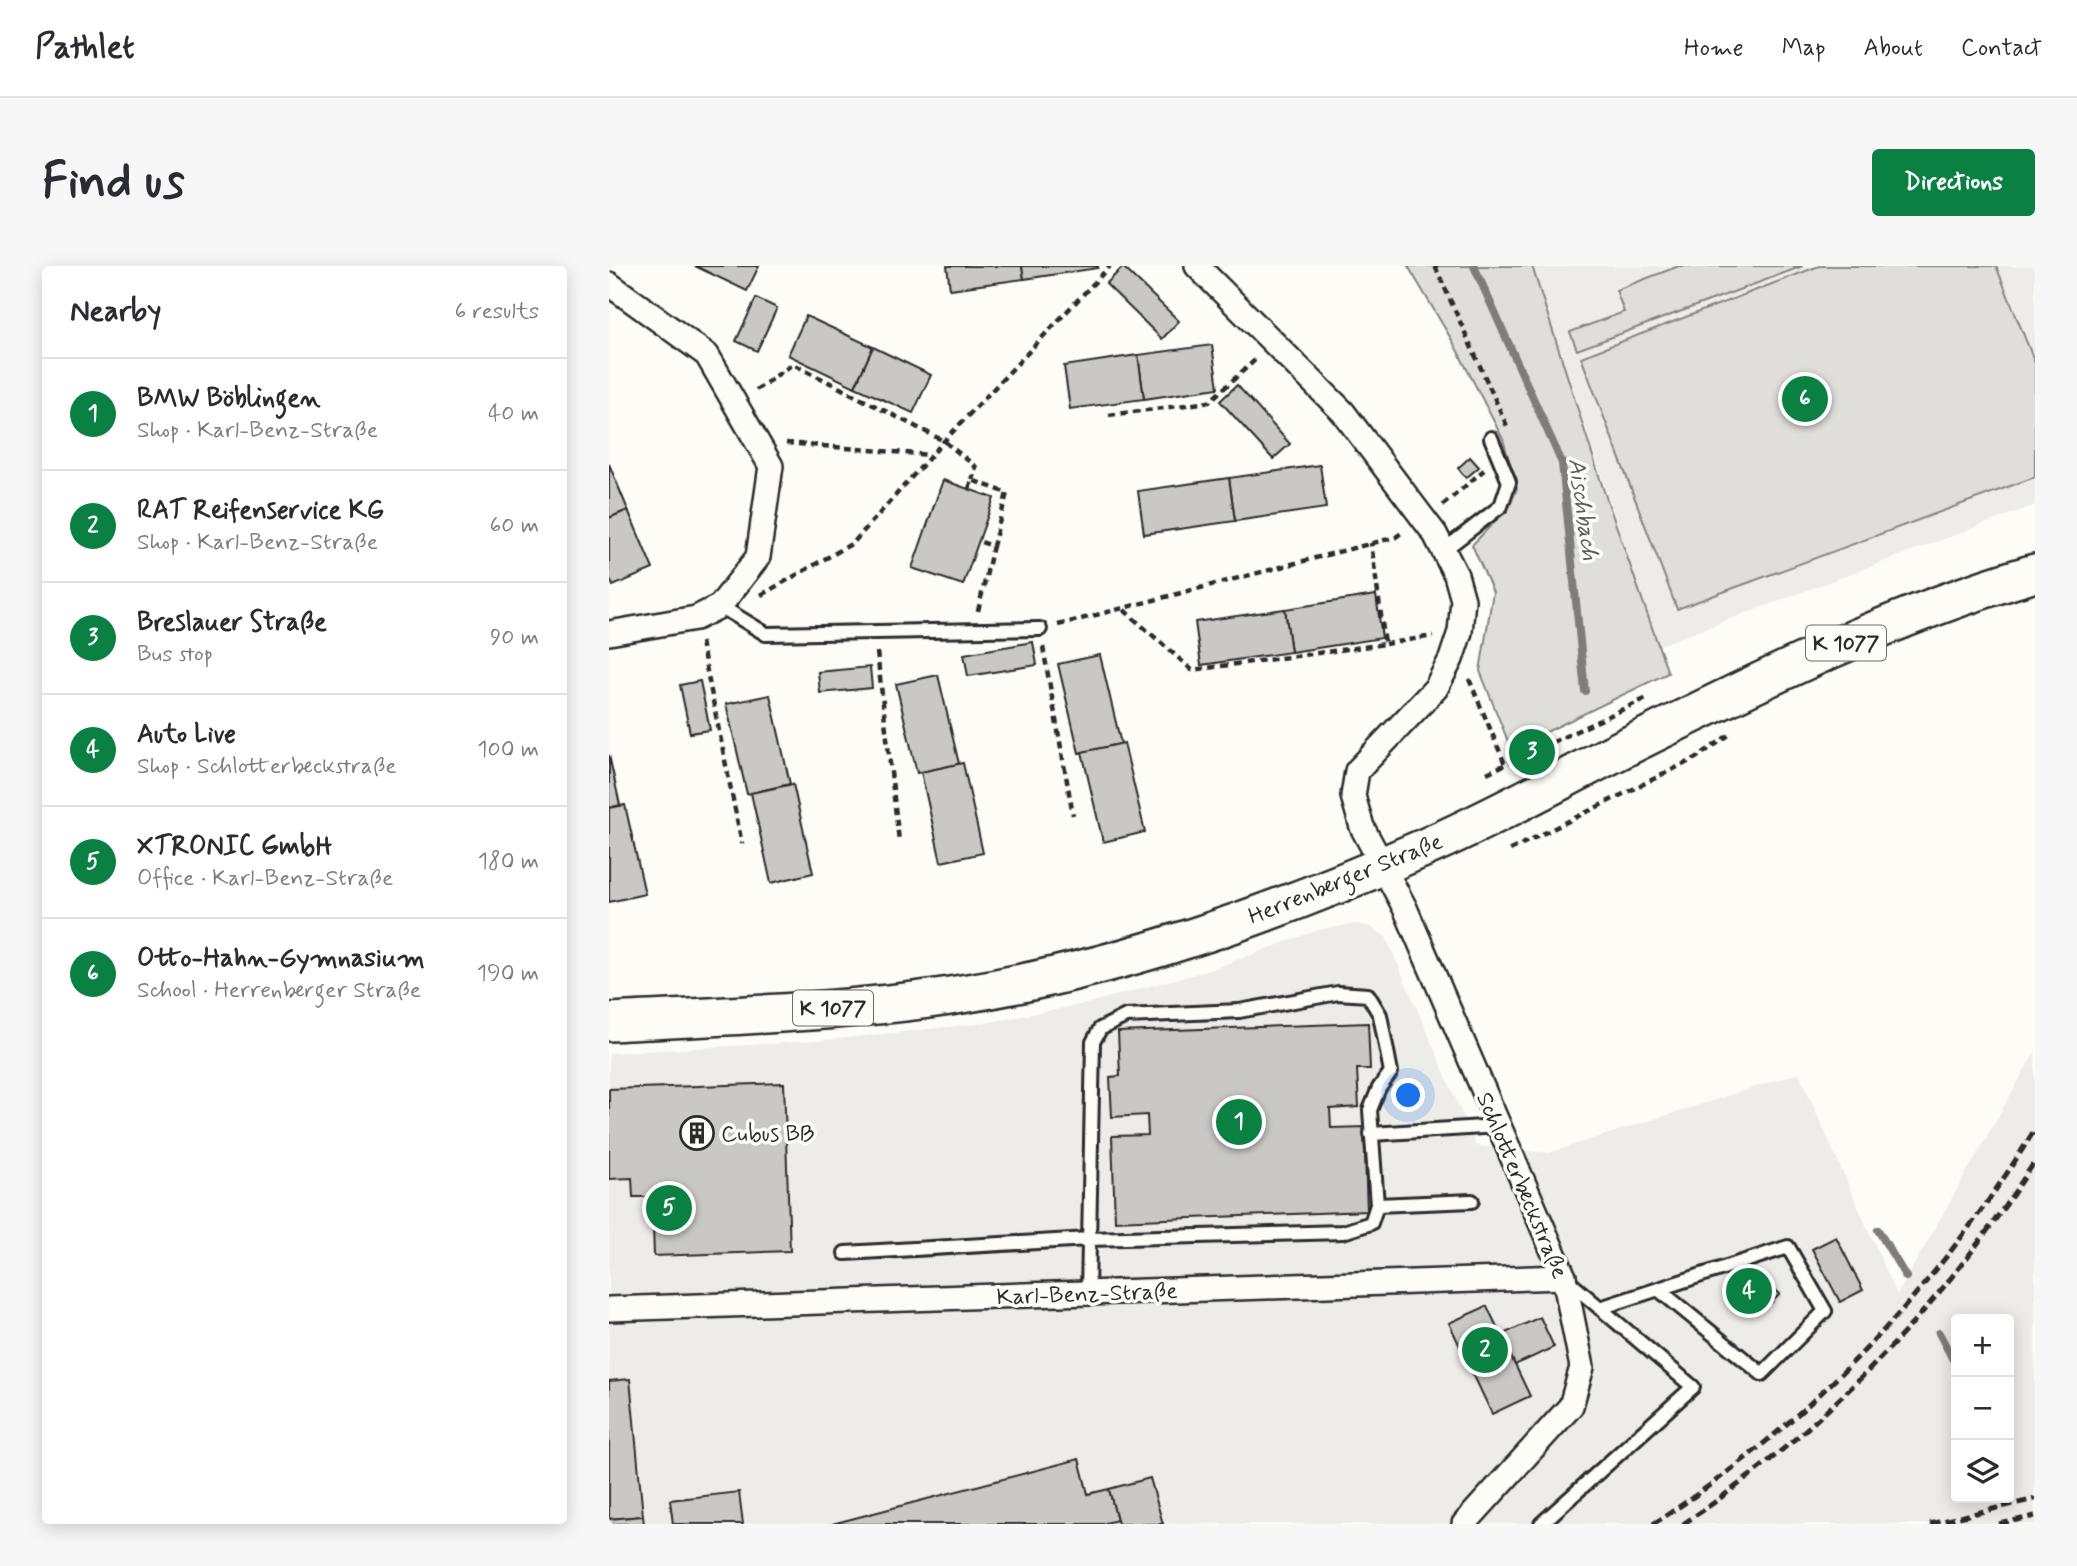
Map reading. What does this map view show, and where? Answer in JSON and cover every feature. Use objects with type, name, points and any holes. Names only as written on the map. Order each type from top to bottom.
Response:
[{"type":"main road","name":"Herrenberger Straße","points":[[609,1022],[900,1002],[1010,985],[1143,953],[1216,929],[1383,865],[1464,830],[1641,740],[1850,641],[2035,573]]},
{"type":"street","name":"Schlotterbeckstraße","points":[[1197,266],[1343,412],[1444,550],[1462,600],[1460,632],[1451,659],[1436,688],[1357,771],[1353,796],[1358,814],[1383,865],[1564,1277],[1582,1367],[1571,1406],[1464,1524]]},
{"type":"street","points":[[609,284],[707,355],[771,466],[758,557],[720,606],[695,618],[609,633]]},
{"type":"street","name":"Karl-Benz-Straße","points":[[609,1309],[1564,1277]]},
{"type":"lane","points":[[1444,550],[1501,506],[1509,482],[1491,438]]},
{"type":"lane","points":[[720,606],[766,634],[1040,629]]},
{"type":"lane","points":[[845,1253],[1089,1239],[1343,1232],[1371,1223],[1377,1205],[1370,1110],[1379,1088],[1391,1072],[1380,1014],[1368,995],[1338,993],[1239,1011],[1126,1016],[1100,1029],[1093,1042],[1089,1239],[1088,1293]]},
{"type":"lane","points":[[1371,1134],[1499,1126]]},
{"type":"lane","points":[[1377,1205],[1472,1201]]},
{"type":"lane","points":[[1600,1308],[1658,1289],[1788,1247],[1825,1311],[1762,1374],[1658,1289]]},
{"type":"lane","points":[[1541,1524],[1693,1387],[1564,1277]]},
{"type":"path","points":[[796,577],[853,543],[931,455],[1110,266]]},
{"type":"path","points":[[1109,415],[1209,402],[1274,343]]},
{"type":"path","points":[[735,404],[793,364],[944,441],[976,467],[969,489]]},
{"type":"path","points":[[756,440],[931,455]]},
{"type":"path","points":[[1073,815],[1040,629],[1124,610],[1396,537],[1438,510],[1499,456]]},
{"type":"path","points":[[972,480],[1007,493],[974,629]]},
{"type":"path","points":[[978,541],[993,546]]},
{"type":"path","points":[[1371,543],[1385,644]]},
{"type":"path","points":[[1124,610],[1192,670],[1460,632]]},
{"type":"path","points":[[695,618],[742,844]]},
{"type":"path","points":[[875,630],[899,841]]},
{"type":"path","points":[[1467,675],[1505,764]]},
{"type":"path","points":[[1510,849],[1696,758],[1739,727]]},
{"type":"shaded area","points":[[1408,266],[1532,266],[1604,491],[1668,673],[1511,749],[1480,671],[1493,592],[1472,545],[1510,506],[1517,488],[1503,439],[1453,342]]},
{"type":"shaded area","points":[[1532,266],[2035,266],[2035,505],[1658,646]]},
{"type":"shaded area","points":[[1679,266],[1803,266],[1577,350],[1570,332],[1624,312],[1616,290]]},
{"type":"shaded area","points":[[1819,266],[1996,266],[2035,363],[2035,477],[1677,609],[1581,357]]},
{"type":"shaded area","points":[[1356,924],[1371,927],[1386,937],[1476,1146],[1549,1153],[1799,1073],[1897,1295],[2035,1052],[2035,1524],[609,1524],[609,1053],[818,1041],[985,1023],[1085,1004],[1210,970],[1321,929]]},
{"type":"building","points":[[695,266],[759,266],[747,291]]},
{"type":"building","points":[[947,266],[1022,266],[1024,279],[950,289]]},
{"type":"building","points":[[1022,266],[1098,266],[1098,268],[1024,279]]},
{"type":"building","points":[[1123,267],[1179,321],[1162,339],[1106,284]]},
{"type":"building","points":[[756,298],[777,308],[757,351],[736,341]]},
{"type":"building","points":[[806,316],[873,347],[855,387],[788,355]]},
{"type":"building","points":[[1212,345],[1218,388],[1144,399],[1138,355]]},
{"type":"building","points":[[873,347],[931,375],[913,413],[855,387]]},
{"type":"building","points":[[1138,355],[1144,399],[1070,409],[1064,366]]},
{"type":"building","points":[[1237,385],[1290,444],[1273,459],[1220,401]]},
{"type":"building","points":[[1470,457],[1479,467],[1466,478],[1458,468]]},
{"type":"building","points":[[609,464],[628,510],[609,518]]},
{"type":"building","points":[[1320,465],[1326,508],[1235,521],[1229,478]]},
{"type":"building","points":[[1229,478],[1235,521],[1144,534],[1138,491]]},
{"type":"building","points":[[943,480],[994,498],[963,585],[912,568]]},
{"type":"building","points":[[628,510],[653,569],[613,586],[609,577],[609,518]]},
{"type":"building","points":[[1376,595],[1382,638],[1291,652],[1285,609]]},
{"type":"building","points":[[1285,609],[1291,652],[1201,665],[1195,622]]},
{"type":"building","points":[[1033,642],[1037,665],[968,676],[964,654]]},
{"type":"building","points":[[1100,655],[1121,744],[1079,753],[1058,664]]},
{"type":"building","points":[[870,667],[872,688],[820,693],[818,672]]},
{"type":"building","points":[[938,675],[959,764],[917,773],[896,684]]},
{"type":"building","points":[[700,681],[710,730],[690,733],[680,685]]},
{"type":"building","points":[[770,695],[790,784],[747,794],[726,704]]},
{"type":"building","points":[[1124,743],[1145,832],[1103,842],[1082,752]]},
{"type":"building","points":[[609,755],[620,805],[609,808]]},
{"type":"building","points":[[963,763],[983,853],[941,862],[921,772]]},
{"type":"building","points":[[793,784],[813,873],[771,883],[751,793]]},
{"type":"building","points":[[625,805],[645,894],[609,902],[609,808]]},
{"type":"building","points":[[1368,1023],[1370,1069],[1357,1069],[1359,1107],[1330,1109],[1331,1128],[1364,1127],[1367,1211],[1115,1221],[1112,1136],[1148,1135],[1147,1115],[1112,1117],[1110,1077],[1120,1076],[1118,1032]]},
{"type":"building","name":"Cubus BB","points":[[784,1083],[790,1251],[654,1256],[652,1197],[633,1197],[632,1178],[609,1179],[609,1089]]},
{"type":"building","points":[[1836,1237],[1863,1290],[1840,1302],[1812,1249]]},
{"type":"building","points":[[1761,1277],[1780,1294],[1766,1308],[1748,1291]]},
{"type":"building","points":[[1487,1306],[1530,1396],[1492,1414],[1449,1323]]},
{"type":"building","points":[[1540,1317],[1554,1347],[1515,1365],[1501,1335]]},
{"type":"building","points":[[630,1379],[643,1516],[609,1519],[609,1381]]},
{"type":"building","points":[[1079,1459],[1088,1494],[1109,1489],[1117,1520],[1102,1524],[832,1524]]},
{"type":"building","points":[[1150,1478],[1163,1524],[1118,1524],[1109,1489]]},
{"type":"building","points":[[739,1492],[743,1524],[673,1524],[670,1500]]},
{"type":"building","points":[[643,1516],[644,1524],[609,1524],[609,1519]]},
{"type":"waterway","name":"Aischbach","points":[[1474,266],[1562,463],[1585,691]]},
{"type":"waterway","name":"Aischbach","points":[[1878,1230],[1906,1277]]},
{"type":"waterway","name":"Aischbach","points":[[1939,1333],[1951,1356]]},
{"type":"railway","points":[[1653,1524],[1710,1485],[1765,1442],[1817,1397],[1867,1348],[1957,1243],[2035,1129]]},
{"type":"railway","points":[[1683,1524],[1785,1447],[1878,1361],[1961,1265],[2035,1161]]},
{"type":"railway","points":[[1930,1524],[2035,1499]]},
{"type":"railway","points":[[1999,1524],[2035,1516]]},
{"type":"place","name":"Otto-Hahn-Gymnasium","points":[[1805,399]]},
{"type":"place","name":"Breslauer Straße","points":[[1532,752]]},
{"type":"place","name":"BMW Böblingen","points":[[1239,1122]]},
{"type":"place","name":"Cubus BB","points":[[697,1133]]},
{"type":"place","name":"XTRONIC GmbH","points":[[669,1208]]},
{"type":"place","name":"Auto Live","points":[[1749,1291]]},
{"type":"place","name":"RAT Reifenservice KG","points":[[1485,1350]]}]
